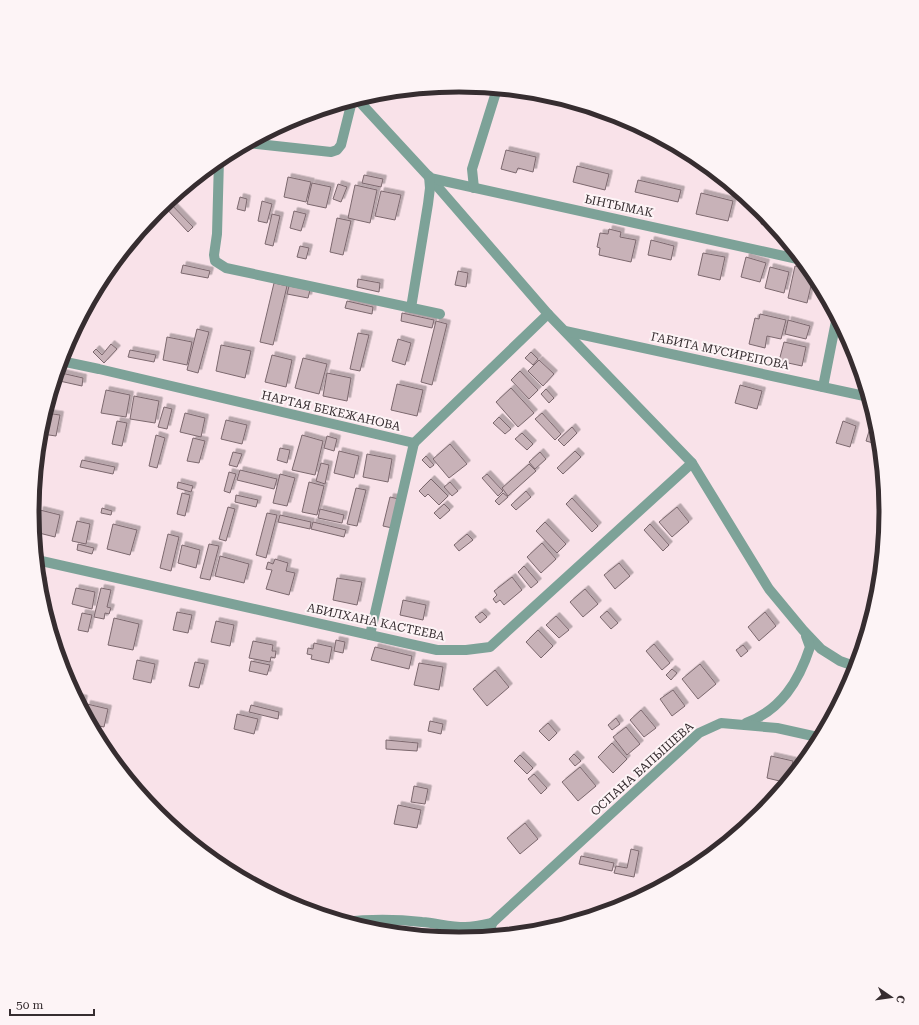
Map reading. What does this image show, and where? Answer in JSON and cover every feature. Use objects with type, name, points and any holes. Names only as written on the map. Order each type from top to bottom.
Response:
[{"type":"street","points":[[474,188],[472,169],[495,94]]},
{"type":"street","points":[[362,103],[430,177],[548,314],[692,463],[769,589],[803,630],[821,649],[840,661],[851,665]]},
{"type":"street","points":[[257,144],[332,152],[337,150],[341,145],[351,106]]},
{"type":"street","points":[[219,168],[217,234],[214,255],[215,261],[226,268],[440,314]]},
{"type":"street","points":[[411,308],[428,204],[430,177]]},
{"type":"street","name":"ЫНТЫМАК","points":[[430,177],[794,258]]},
{"type":"street","points":[[370,635],[414,444],[548,314]]},
{"type":"street","points":[[823,387],[835,324]]},
{"type":"street","name":"ГАБИТА МУСИРЕПОВА","points":[[565,331],[864,396]]},
{"type":"street","name":"НАРТАЯ БЕКЕЖАНОВА","points":[[67,362],[414,444]]},
{"type":"street","name":"АБИЛХАНА КАСТЕЕВА","points":[[42,561],[437,650],[466,650],[490,647],[692,463]]},
{"type":"street","name":"ОСПАНА БАПЫШЕВА","points":[[492,923],[699,733],[721,723],[744,724],[759,718],[780,702],[798,678],[804,666],[810,647],[803,630]]},
{"type":"street","points":[[744,724],[777,728],[815,736]]},
{"type":"street","points":[[357,920],[390,919],[465,927],[492,923],[490,932]]},
{"type":"building","points":[[506,150],[536,157],[533,172],[518,168],[516,173],[501,169]]},
{"type":"building","points":[[577,166],[609,174],[605,190],[573,182]]},
{"type":"building","points":[[364,175],[383,179],[381,187],[362,183]]},
{"type":"building","points":[[288,177],[311,182],[306,202],[284,197]]},
{"type":"building","points":[[638,180],[681,190],[678,202],[635,192]]},
{"type":"building","points":[[312,183],[331,187],[326,208],[307,204]]},
{"type":"building","points":[[338,184],[347,187],[341,202],[333,199]]},
{"type":"building","points":[[355,185],[377,190],[370,223],[348,218]]},
{"type":"building","points":[[381,191],[401,195],[395,220],[375,216]]},
{"type":"building","points":[[701,193],[733,201],[728,221],[696,214]]},
{"type":"building","points":[[240,197],[247,199],[245,211],[237,209]]},
{"type":"building","points":[[262,201],[272,204],[267,223],[258,221]]},
{"type":"building","points":[[172,205],[193,227],[188,232],[167,210]]},
{"type":"building","points":[[294,211],[306,214],[301,231],[290,228]]},
{"type":"building","points":[[272,214],[280,216],[273,246],[265,244]]},
{"type":"building","points":[[337,218],[351,221],[343,255],[330,252]]},
{"type":"building","points":[[762,220],[767,225],[761,224]]},
{"type":"building","points":[[609,229],[621,232],[620,237],[636,240],[631,262],[599,255],[600,248],[597,247],[600,233],[608,234]]},
{"type":"building","points":[[651,240],[674,246],[671,260],[648,255]]},
{"type":"building","points":[[300,246],[309,248],[306,259],[297,257]]},
{"type":"building","points":[[703,253],[725,257],[720,280],[698,275]]},
{"type":"building","points":[[746,257],[766,263],[760,282],[741,277]]},
{"type":"building","points":[[183,265],[210,271],[208,278],[181,273]]},
{"type":"building","points":[[795,266],[800,267],[812,283],[807,303],[788,298]]},
{"type":"building","points":[[770,267],[789,272],[784,293],[765,288]]},
{"type":"building","points":[[458,271],[468,273],[466,287],[455,285]]},
{"type":"building","points":[[358,279],[380,283],[379,292],[357,287]]},
{"type":"building","points":[[274,283],[287,286],[273,345],[260,342]]},
{"type":"building","points":[[289,286],[310,290],[308,298],[287,294]]},
{"type":"building","points":[[347,301],[373,307],[372,314],[345,308]]},
{"type":"building","points":[[402,313],[434,320],[432,328],[401,321]]},
{"type":"building","points":[[760,314],[786,320],[781,339],[767,336],[765,348],[749,344],[755,318],[759,319]]},
{"type":"building","points":[[788,320],[810,326],[806,339],[785,334]]},
{"type":"building","points":[[436,321],[447,324],[432,385],[421,382]]},
{"type":"building","points":[[197,329],[209,332],[198,373],[187,370]]},
{"type":"building","points":[[358,333],[369,335],[360,371],[350,369]]},
{"type":"building","points":[[167,337],[192,342],[187,365],[163,360]]},
{"type":"building","points":[[398,339],[411,343],[405,365],[392,361]]},
{"type":"building","points":[[784,342],[806,347],[802,366],[779,361]]},
{"type":"building","points":[[111,344],[117,349],[104,363],[93,352],[96,349],[102,355]]},
{"type":"building","points":[[221,345],[251,351],[245,378],[216,371]]},
{"type":"building","points":[[130,350],[156,355],[154,362],[128,357]]},
{"type":"building","points":[[531,352],[538,359],[533,365],[525,358]]},
{"type":"building","points":[[272,355],[292,360],[286,387],[265,382]]},
{"type":"building","points":[[303,358],[327,364],[319,394],[295,388]]},
{"type":"building","points":[[539,360],[554,374],[543,386],[528,371]]},
{"type":"building","points":[[520,371],[538,390],[529,399],[511,380]]},
{"type":"building","points":[[62,373],[83,378],[82,386],[60,381]]},
{"type":"building","points":[[327,373],[351,378],[347,401],[323,396]]},
{"type":"building","points":[[397,384],[423,390],[417,416],[391,410]]},
{"type":"building","points":[[740,385],[762,391],[757,409],[735,403]]},
{"type":"building","points":[[511,388],[534,413],[518,427],[496,402]]},
{"type":"building","points":[[546,389],[554,398],[549,403],[541,394]]},
{"type":"building","points":[[106,390],[130,395],[126,417],[101,413]]},
{"type":"building","points":[[134,396],[159,401],[155,423],[130,419]]},
{"type":"building","points":[[164,407],[172,409],[167,429],[158,427]]},
{"type":"building","points":[[185,413],[205,418],[201,437],[180,432]]},
{"type":"building","points":[[542,413],[561,434],[555,440],[535,419]]},
{"type":"building","points":[[51,414],[60,415],[56,436],[46,435]]},
{"type":"building","points":[[499,417],[511,429],[505,434],[493,423]]},
{"type":"building","points":[[226,420],[247,425],[242,444],[221,439]]},
{"type":"building","points":[[117,421],[127,423],[122,446],[112,444]]},
{"type":"building","points":[[843,421],[856,426],[850,447],[836,443]]},
{"type":"building","points":[[871,425],[874,443],[866,441]]},
{"type":"building","points":[[572,427],[577,433],[564,446],[558,440]]},
{"type":"building","points":[[522,433],[533,444],[527,450],[515,439]]},
{"type":"building","points":[[156,435],[165,438],[157,468],[149,466]]},
{"type":"building","points":[[302,435],[323,441],[315,475],[292,470]]},
{"type":"building","points":[[327,436],[337,439],[334,451],[324,448]]},
{"type":"building","points":[[193,438],[205,441],[199,463],[187,461]]},
{"type":"building","points":[[450,444],[467,464],[449,478],[433,459]]},
{"type":"building","points":[[280,448],[290,450],[287,463],[277,460]]},
{"type":"building","points":[[339,451],[359,456],[354,478],[334,473]]},
{"type":"building","points":[[575,451],[581,457],[563,474],[557,468]]},
{"type":"building","points":[[233,452],[242,454],[237,467],[229,465]]},
{"type":"building","points":[[540,452],[546,459],[535,469],[529,462]]},
{"type":"building","points":[[367,454],[392,459],[388,482],[363,477]]},
{"type":"building","points":[[426,456],[434,465],[430,468],[422,460]]},
{"type":"building","points":[[82,460],[115,467],[113,474],[80,467]]},
{"type":"building","points":[[321,463],[329,465],[325,484],[316,481]]},
{"type":"building","points":[[529,464],[536,471],[508,496],[502,488]]},
{"type":"building","points":[[240,470],[277,479],[274,489],[237,480]]},
{"type":"building","points":[[229,472],[236,474],[230,493],[224,491]]},
{"type":"building","points":[[280,474],[295,478],[287,506],[273,503]]},
{"type":"building","points":[[487,474],[503,491],[498,496],[482,478]]},
{"type":"building","points":[[431,479],[448,496],[439,505],[428,494],[425,497],[419,491]]},
{"type":"building","points":[[178,482],[193,486],[191,492],[177,488]]},
{"type":"building","points":[[309,482],[324,486],[317,515],[302,512]]},
{"type":"building","points":[[450,482],[458,491],[452,496],[444,487]]},
{"type":"building","points":[[356,488],[366,490],[357,526],[347,524]]},
{"type":"building","points":[[526,491],[531,497],[516,510],[511,505]]},
{"type":"building","points":[[182,493],[190,495],[185,516],[177,514]]},
{"type":"building","points":[[503,493],[508,497],[499,505],[495,501]]},
{"type":"building","points":[[236,495],[258,500],[256,507],[235,502]]},
{"type":"building","points":[[390,497],[399,499],[392,528],[383,526]]},
{"type":"building","points":[[572,498],[598,526],[592,532],[566,504]]},
{"type":"building","points":[[444,504],[450,510],[440,519],[434,513]]},
{"type":"building","points":[[228,507],[235,509],[226,541],[219,539]]},
{"type":"building","points":[[677,507],[689,522],[672,537],[659,522]]},
{"type":"building","points":[[102,508],[112,511],[111,515],[101,513]]},
{"type":"building","points":[[320,509],[344,515],[342,523],[318,518]]},
{"type":"building","points":[[40,510],[60,515],[55,537],[40,533]]},
{"type":"building","points":[[267,513],[277,515],[266,558],[256,555]]},
{"type":"building","points":[[280,515],[311,522],[310,529],[278,522]]},
{"type":"building","points":[[77,521],[90,524],[86,544],[72,541]]},
{"type":"building","points":[[313,522],[346,530],[344,537],[311,529]]},
{"type":"building","points":[[545,522],[566,544],[557,553],[536,531]]},
{"type":"building","points":[[113,524],[137,530],[130,555],[107,549]]},
{"type":"building","points":[[650,524],[669,545],[663,551],[644,530]]},
{"type":"building","points":[[168,534],[179,537],[171,571],[160,568]]},
{"type":"building","points":[[467,534],[473,540],[459,551],[454,545]]},
{"type":"building","points":[[542,543],[556,559],[541,573],[527,557]]},
{"type":"building","points":[[78,544],[94,548],[92,554],[77,550]]},
{"type":"building","points":[[209,544],[219,546],[210,580],[200,578]]},
{"type":"building","points":[[182,545],[200,550],[196,568],[178,563]]},
{"type":"building","points":[[220,556],[249,564],[244,583],[215,576]]},
{"type":"building","points":[[275,559],[288,563],[286,571],[295,573],[289,595],[266,589],[272,570],[266,569],[268,562],[273,564]]},
{"type":"building","points":[[619,563],[630,576],[615,589],[604,575]]},
{"type":"building","points":[[524,566],[538,582],[531,588],[518,572]]},
{"type":"building","points":[[512,577],[522,590],[504,605],[500,600],[496,603],[493,599],[497,595],[494,591]]},
{"type":"building","points":[[337,578],[362,582],[357,605],[333,600]]},
{"type":"building","points":[[76,588],[95,592],[92,609],[72,604]]},
{"type":"building","points":[[101,588],[111,590],[107,607],[111,608],[109,614],[105,613],[104,619],[94,617]]},
{"type":"building","points":[[585,589],[598,604],[583,617],[570,602]]},
{"type":"building","points":[[403,600],[426,605],[423,620],[400,615]]},
{"type":"building","points":[[607,611],[618,623],[611,629],[600,617]]},
{"type":"building","points":[[177,612],[192,615],[188,633],[173,630]]},
{"type":"building","points":[[482,612],[487,617],[480,623],[475,617]]},
{"type":"building","points":[[765,612],[776,626],[759,641],[748,627]]},
{"type":"building","points":[[82,613],[92,615],[88,632],[78,630]]},
{"type":"building","points":[[556,616],[569,630],[559,638],[546,625]]},
{"type":"building","points":[[114,618],[139,624],[133,650],[108,645]]},
{"type":"building","points":[[216,621],[234,625],[230,646],[211,642]]},
{"type":"building","points":[[538,630],[553,646],[541,658],[526,642]]},
{"type":"building","points":[[336,640],[345,642],[343,653],[334,651]]},
{"type":"building","points":[[253,641],[273,645],[272,651],[276,651],[275,658],[271,657],[270,662],[249,658]]},
{"type":"building","points":[[314,643],[332,647],[329,663],[311,659],[312,655],[307,654],[308,648],[313,649]]},
{"type":"building","points":[[654,644],[670,663],[662,670],[646,651]]},
{"type":"building","points":[[743,645],[748,651],[741,657],[736,650]]},
{"type":"building","points":[[375,647],[412,656],[409,669],[371,660]]},
{"type":"building","points":[[137,660],[155,664],[151,683],[133,679]]},
{"type":"building","points":[[251,661],[270,665],[267,675],[249,671]]},
{"type":"building","points":[[195,662],[205,664],[199,688],[189,686]]},
{"type":"building","points":[[419,663],[443,667],[439,690],[414,685]]},
{"type":"building","points":[[700,664],[716,684],[698,699],[682,679]]},
{"type":"building","points":[[672,669],[677,673],[671,680],[666,675]]},
{"type":"building","points":[[495,670],[509,687],[487,706],[473,689]]},
{"type":"building","points":[[673,690],[685,706],[672,716],[660,699]]},
{"type":"building","points":[[87,704],[108,709],[104,727],[97,725],[86,707]]},
{"type":"building","points":[[251,705],[279,712],[278,719],[249,712]]},
{"type":"building","points":[[641,710],[656,728],[644,737],[630,720]]},
{"type":"building","points":[[237,714],[258,719],[254,734],[234,729]]},
{"type":"building","points":[[616,718],[620,724],[612,730],[608,725]]},
{"type":"building","points":[[430,721],[443,724],[441,734],[428,731]]},
{"type":"building","points":[[548,723],[557,733],[549,741],[539,731]]},
{"type":"building","points":[[626,727],[640,744],[627,755],[613,737]]},
{"type":"building","points":[[386,740],[418,743],[417,751],[386,749]]},
{"type":"building","points":[[612,743],[627,759],[613,773],[598,757]]},
{"type":"building","points":[[574,754],[581,761],[575,766],[569,759]]},
{"type":"building","points":[[520,755],[533,768],[527,774],[514,761]]},
{"type":"building","points":[[771,756],[793,761],[791,771],[782,782],[767,778]]},
{"type":"building","points":[[580,767],[596,786],[578,801],[562,782]]},
{"type":"building","points":[[534,774],[547,788],[541,794],[528,779]]},
{"type":"building","points":[[414,786],[428,789],[425,804],[411,802]]},
{"type":"building","points":[[398,805],[421,810],[417,828],[394,824]]},
{"type":"building","points":[[525,823],[538,839],[520,854],[507,838]]},
{"type":"building","points":[[631,849],[639,851],[634,877],[614,873],[616,866],[627,868]]},
{"type":"building","points":[[581,856],[614,863],[612,871],[579,864]]}]
